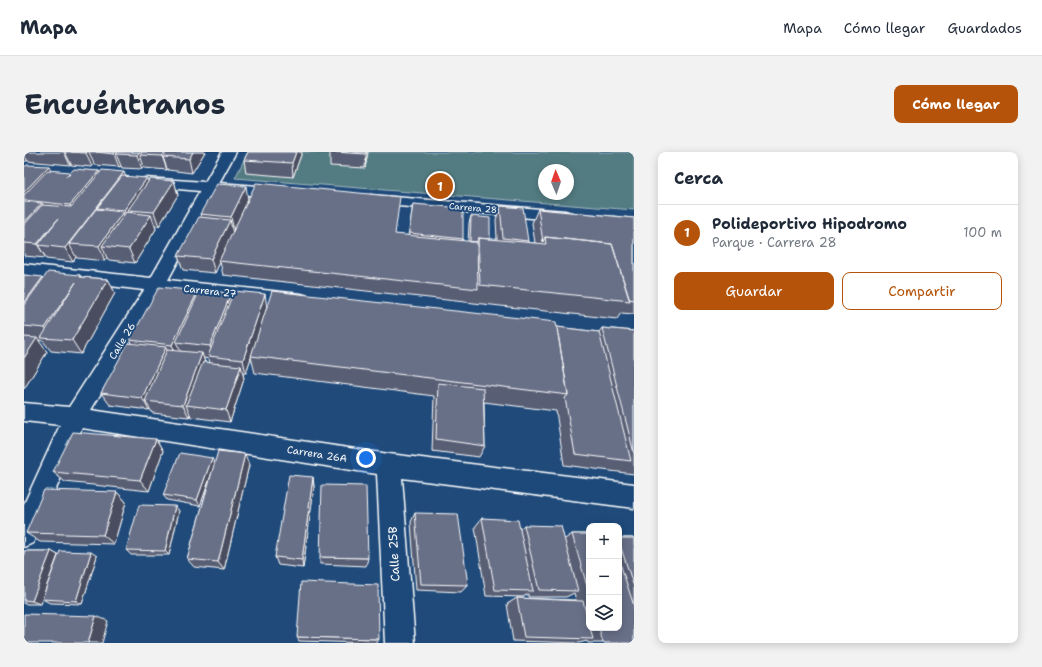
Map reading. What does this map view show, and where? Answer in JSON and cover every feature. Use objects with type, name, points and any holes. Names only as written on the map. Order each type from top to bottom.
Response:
[{"type":"street","name":"Calle 26","points":[[24,534],[75,417],[156,285],[229,152]]},
{"type":"street","points":[[133,181],[297,194]]},
{"type":"street","name":"Carrera 28","points":[[352,198],[579,217]]},
{"type":"street","name":"Carrera 27","points":[[24,270],[320,303]]},
{"type":"street","name":"Carrera 26A","points":[[24,412],[75,417],[389,465],[634,496]]},
{"type":"street","name":"Calle 25B","points":[[389,465],[400,643]]},
{"type":"green space","points":[[248,152],[634,152],[634,210],[235,178]]},
{"type":"building","points":[[96,152],[115,152],[114,154]]},
{"type":"building","points":[[118,152],[140,152],[137,155],[116,154]]},
{"type":"building","points":[[142,152],[166,152],[162,156],[140,155]]},
{"type":"building","points":[[167,152],[193,152],[189,159],[163,157]]},
{"type":"building","points":[[248,152],[296,152],[292,163],[244,160]]},
{"type":"building","points":[[334,152],[366,152],[366,154]]},
{"type":"building","points":[[27,165],[49,166],[24,192],[24,167]]},
{"type":"building","points":[[74,169],[99,171],[70,205],[24,200],[24,195],[48,170],[70,172],[66,177]]},
{"type":"building","points":[[102,170],[124,172],[65,248],[38,245],[58,219],[37,244],[24,243],[24,225],[42,205],[71,207]]},
{"type":"building","points":[[122,176],[147,178],[124,210],[97,208]]},
{"type":"building","points":[[150,179],[174,181],[154,212],[128,210]]},
{"type":"building","points":[[256,183],[400,197],[395,234],[477,242],[478,289],[219,261]]},
{"type":"building","points":[[217,184],[246,186],[231,217],[200,214]]},
{"type":"building","points":[[24,202],[42,203],[24,223]]},
{"type":"building","points":[[413,204],[463,208],[463,239],[409,233]]},
{"type":"building","points":[[500,206],[523,208],[528,241],[503,238]]},
{"type":"building","points":[[96,209],[123,212],[99,246],[69,244]]},
{"type":"building","points":[[538,209],[634,218],[634,300],[629,299],[612,244],[545,237],[543,242]]},
{"type":"building","points":[[126,212],[151,215],[129,249],[102,246]]},
{"type":"building","points":[[471,216],[490,218],[490,239],[478,238],[477,242],[470,242]]},
{"type":"building","points":[[199,217],[230,220],[211,259],[178,256]]},
{"type":"building","points":[[545,237],[612,244],[630,301],[480,285],[478,238],[546,244]]},
{"type":"building","points":[[48,272],[80,275],[80,277],[108,279],[72,340],[41,338],[76,282],[45,328],[24,326],[24,305]]},
{"type":"building","points":[[24,275],[43,277],[24,303]]},
{"type":"building","points":[[159,287],[198,291],[172,345],[130,340]]},
{"type":"building","points":[[200,290],[231,293],[210,346],[176,342]]},
{"type":"building","points":[[234,291],[265,294],[243,360],[208,356]]},
{"type":"building","points":[[272,291],[556,322],[568,395],[251,356]]},
{"type":"building","points":[[557,327],[599,332],[631,461],[575,454],[565,398],[568,395]]},
{"type":"building","points":[[602,328],[634,331],[634,453]]},
{"type":"building","points":[[24,337],[37,338],[24,358]]},
{"type":"building","points":[[128,343],[166,347],[142,398],[101,393]]},
{"type":"building","points":[[167,350],[202,353],[183,405],[145,401]]},
{"type":"building","points":[[203,362],[241,366],[226,410],[186,405]]},
{"type":"building","points":[[438,383],[483,388],[485,446],[436,439]]},
{"type":"building","points":[[73,432],[156,439],[140,480],[53,472]]},
{"type":"building","points":[[218,451],[245,454],[218,562],[187,559]]},
{"type":"building","points":[[180,453],[212,458],[197,500],[163,495]]},
{"type":"building","points":[[289,475],[313,477],[302,560],[275,557]]},
{"type":"building","points":[[322,485],[366,486],[368,558],[320,557]]},
{"type":"building","points":[[44,490],[117,492],[103,535],[26,533]]},
{"type":"building","points":[[139,505],[175,506],[165,551],[126,550]]},
{"type":"building","points":[[415,513],[458,514],[468,585],[421,584]]},
{"type":"building","points":[[482,518],[518,520],[533,591],[495,590]]},
{"type":"building","points":[[524,525],[561,526],[578,591],[539,590]]},
{"type":"building","points":[[572,534],[586,534],[586,583]]},
{"type":"building","points":[[622,538],[634,538],[634,587],[622,551]]},
{"type":"building","points":[[24,551],[51,551],[32,601],[24,600]]},
{"type":"building","points":[[60,551],[91,552],[76,601],[42,599]]},
{"type":"building","points":[[622,569],[634,606],[634,643],[603,643],[600,631],[622,631]]},
{"type":"building","points":[[301,582],[378,585],[379,639],[297,637]]},
{"type":"building","points":[[517,598],[583,601],[586,612],[586,631],[591,631],[593,639],[524,637]]},
{"type":"building","points":[[24,614],[96,616],[88,643],[24,643]]},
{"type":"place","name":"Polideportivo Hipodromo","points":[[440,186]]}]
